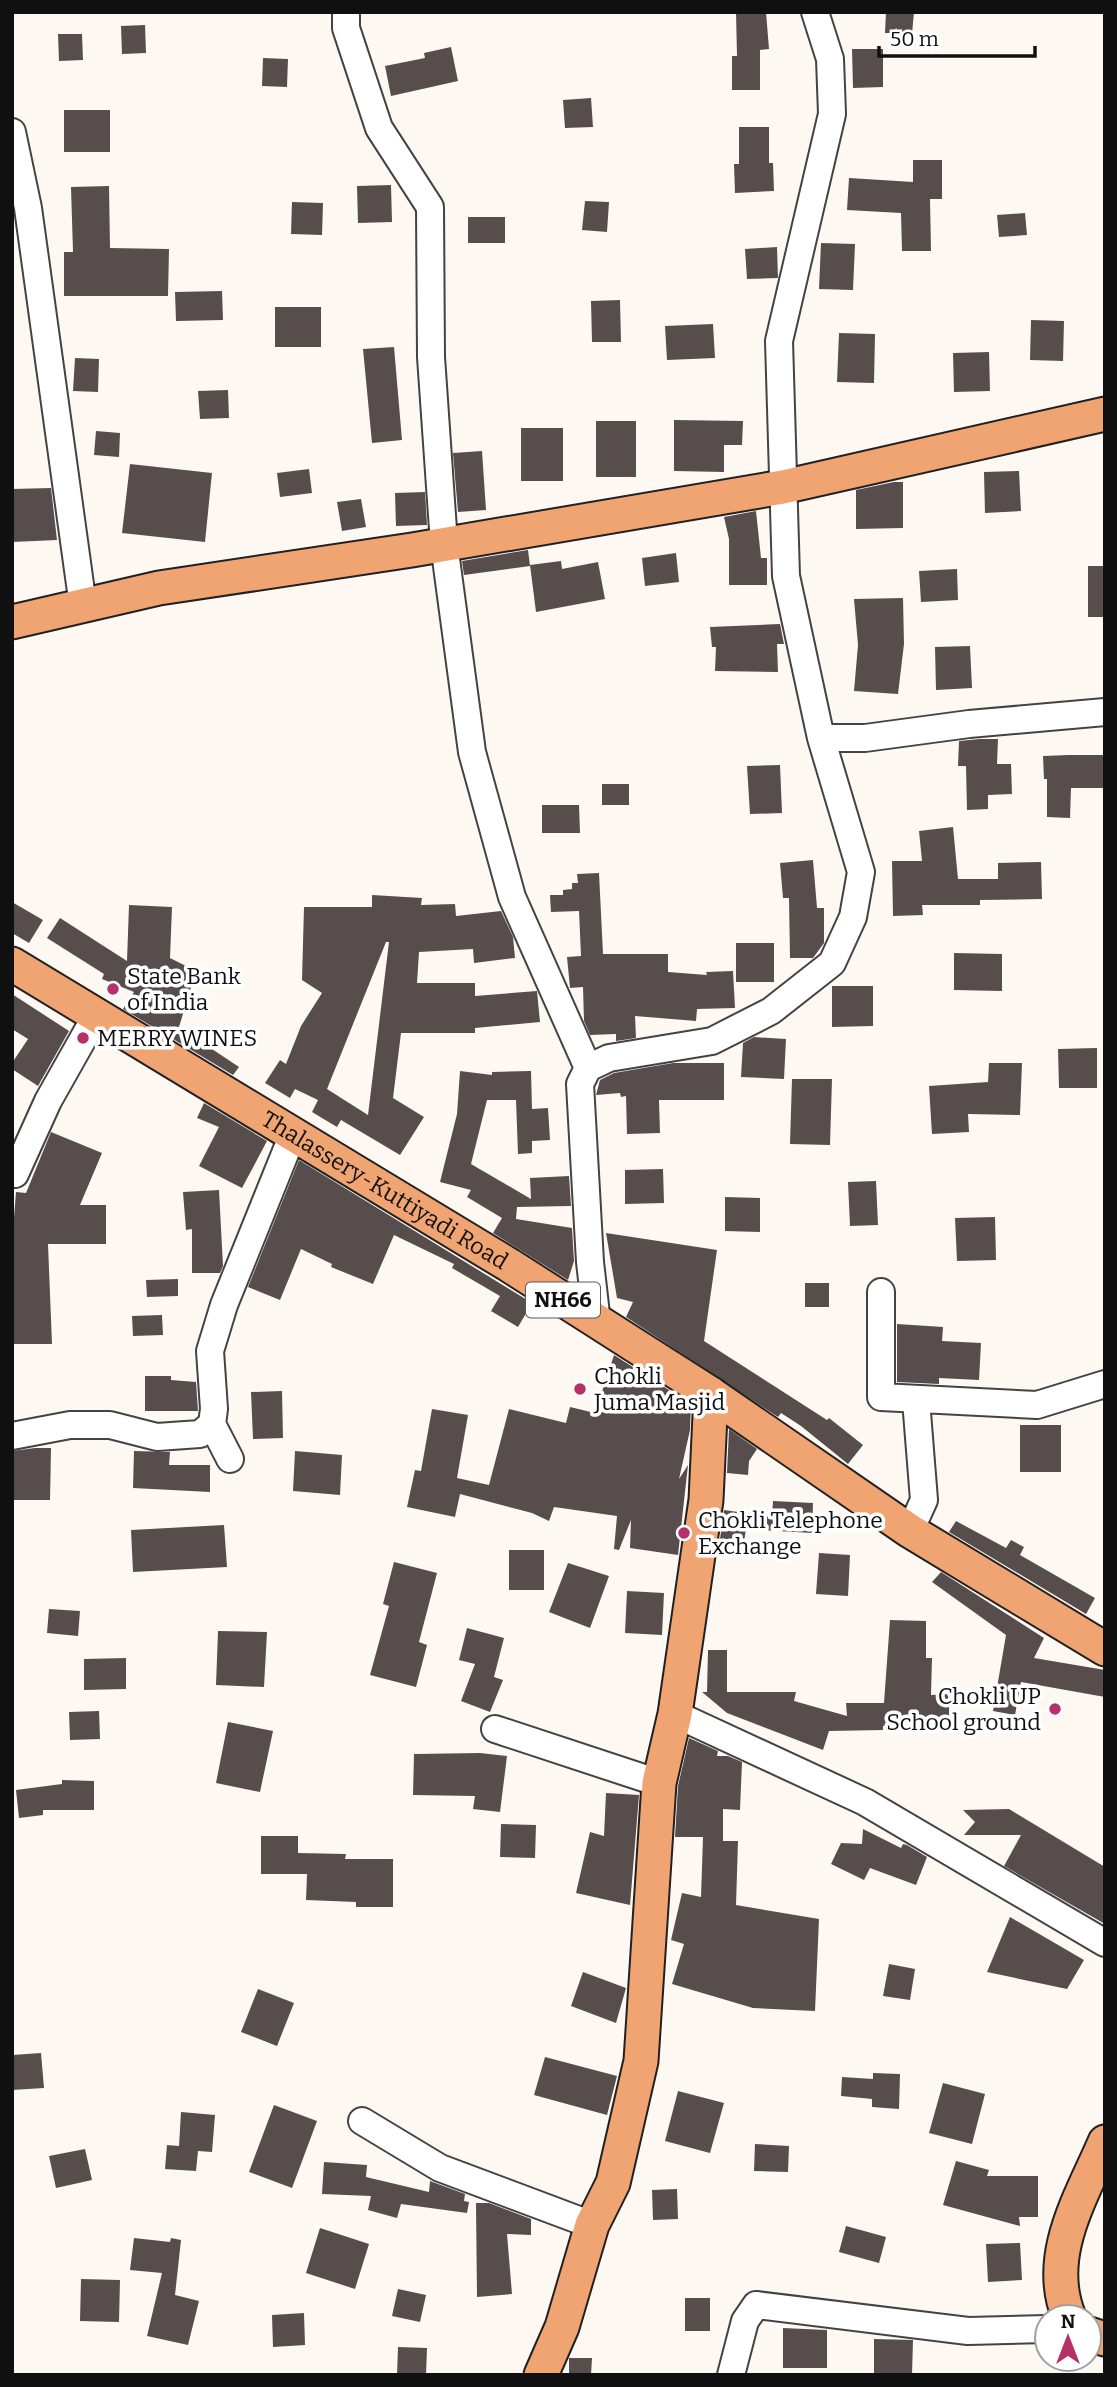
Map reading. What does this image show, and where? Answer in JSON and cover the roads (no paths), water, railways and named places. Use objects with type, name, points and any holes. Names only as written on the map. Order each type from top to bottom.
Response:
[{"type":"main road","points":[[12,622],[159,588],[444,544],[783,487],[1105,414]]},
{"type":"main road","name":"Thalassery-Kuttiyadi Road","points":[[12,964],[509,1265],[711,1394],[910,1531],[1105,1650]]},
{"type":"main road","points":[[541,2375],[562,2327],[592,2225],[613,2183],[641,2060],[659,1783],[675,1714],[706,1500],[711,1394]]},
{"type":"main road","points":[[1065,2303],[1059,2283],[1063,2237],[1105,2142]]},
{"type":"street","points":[[346,12],[346,28],[379,128],[430,207],[431,356],[444,544],[472,752],[512,897],[588,1068]]},
{"type":"street","points":[[597,1323],[590,1262],[580,1084],[588,1068],[609,1058],[712,1041],[771,1011],[832,963],[853,917],[861,872],[821,738],[786,576],[779,341],[832,114],[830,59],[816,12]]},
{"type":"street","points":[[12,132],[28,208],[83,606]]},
{"type":"street","points":[[821,738],[865,738],[969,724],[1105,712]]},
{"type":"street","points":[[15,1174],[48,1101],[97,1014]]},
{"type":"street","points":[[230,1459],[212,1424],[214,1409],[210,1351],[224,1305],[293,1134]]},
{"type":"street","points":[[881,1292],[881,1397],[1037,1405],[1105,1384]]},
{"type":"street","points":[[910,1531],[924,1500],[916,1400]]},
{"type":"street","points":[[12,1436],[70,1425],[110,1425],[156,1437],[200,1434],[212,1424]]},
{"type":"street","points":[[675,1714],[865,1802],[1105,1943]]},
{"type":"street","points":[[495,1729],[659,1783]]},
{"type":"street","points":[[362,2121],[440,2168],[592,2225]]},
{"type":"street","points":[[731,2375],[745,2321],[756,2305],[968,2331],[1033,2329]]},
{"type":"place","name":"State Bank of India","points":[[113,989]]},
{"type":"place","name":"MERRY WINES","points":[[83,1038]]},
{"type":"place","name":"Chokli Juma Masjid","points":[[580,1389]]},
{"type":"place","name":"Chokli Telephone Exchange","points":[[684,1533]]},
{"type":"place","name":"Chokli UP School ground","points":[[1055,1709]]}]
